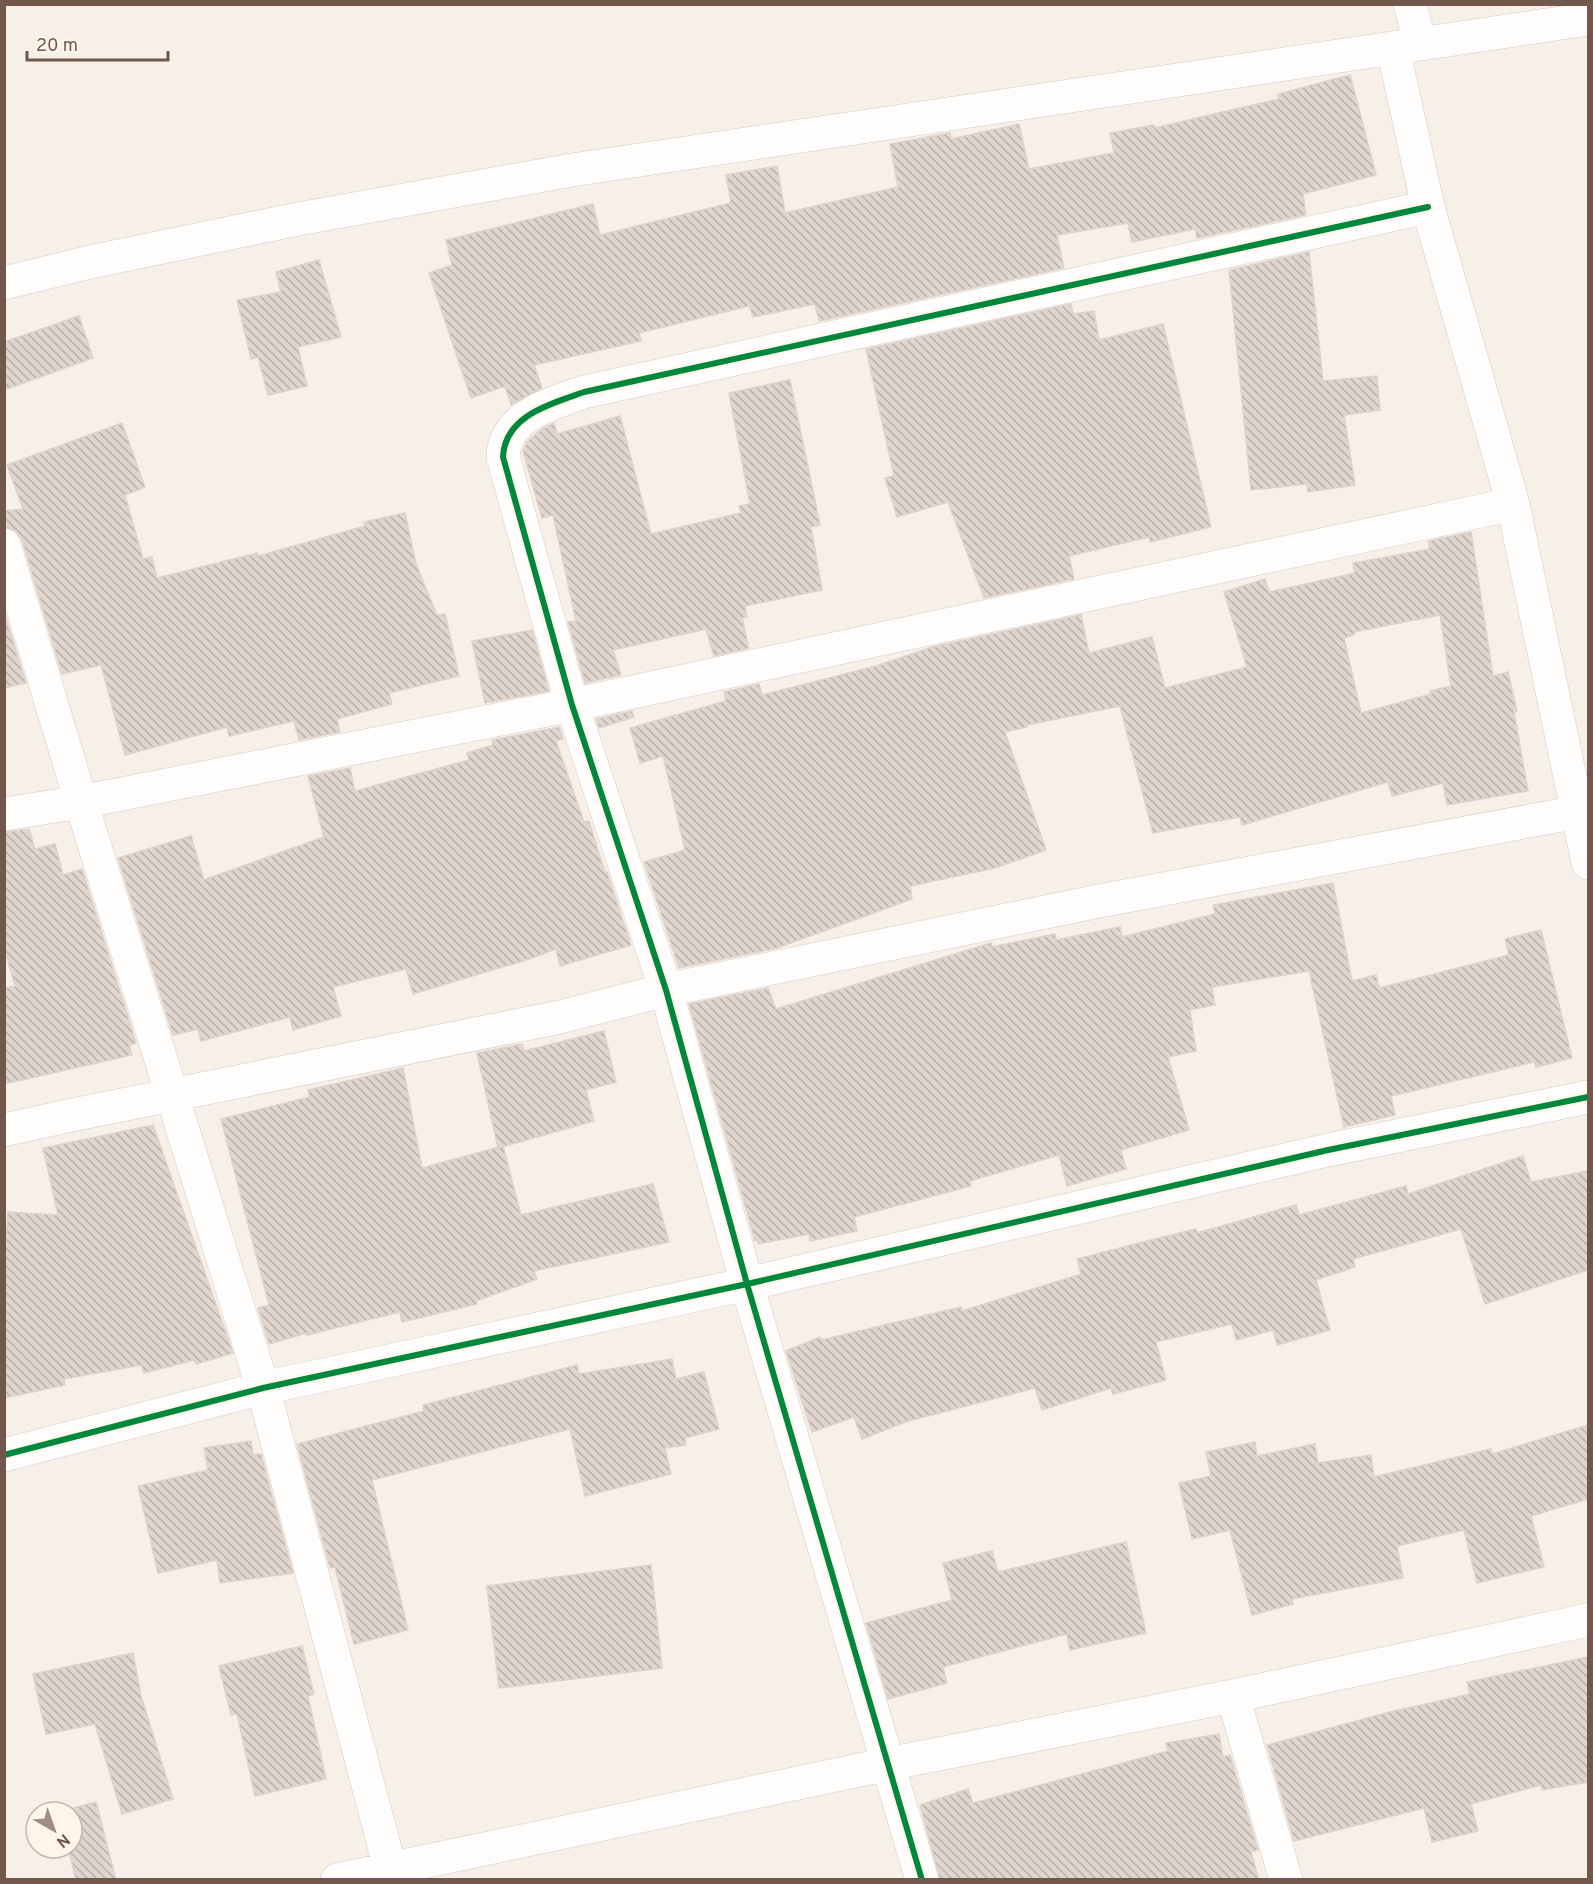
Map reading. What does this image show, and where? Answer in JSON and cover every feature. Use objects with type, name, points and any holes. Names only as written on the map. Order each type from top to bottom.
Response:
[{"type":"street","points":[[1410,4],[1407,45],[1428,207],[1513,504],[1588,863]]},
{"type":"street","points":[[4,283],[90,262],[298,219],[572,170],[1588,19]]},
{"type":"street","points":[[922,1880],[747,1284],[666,990],[572,705],[503,457],[503,447],[508,432],[535,410],[584,392],[1428,207]]},
{"type":"street","points":[[4,814],[81,802],[572,705],[1513,504]]},
{"type":"street","points":[[4,545],[262,1388],[390,1868]]},
{"type":"street","points":[[4,1130],[560,1017],[666,990],[1100,901],[1578,812]]},
{"type":"street","points":[[4,1455],[262,1388],[747,1284],[1328,1150],[1588,1097]]},
{"type":"street","points":[[337,1880],[888,1764],[1233,1696],[1588,1620]]},
{"type":"street","points":[[1233,1696],[1286,1880]]},
{"type":"building","points":[[1350,75],[1376,175],[1303,194],[1306,215],[1197,238],[1195,229],[1132,242],[1128,223],[1057,235],[1064,268],[819,321],[815,304],[753,317],[749,306],[639,333],[641,341],[534,365],[542,388],[511,405],[505,386],[471,398],[429,273],[452,265],[446,240],[593,204],[600,235],[731,203],[726,175],[777,166],[785,213],[898,187],[890,144],[950,133],[951,139],[1019,124],[1029,169],[1114,153],[1110,133],[1154,125],[1154,128],[1279,99],[1278,94]]},
{"type":"building","points":[[1309,252],[1323,381],[1377,376],[1380,410],[1344,415],[1355,485],[1308,492],[1307,484],[1251,490],[1229,270]]},
{"type":"building","points":[[319,260],[341,337],[298,347],[307,386],[268,395],[258,357],[251,359],[237,300],[281,292],[276,272]]},
{"type":"building","points":[[1071,304],[1073,314],[1094,311],[1099,340],[1163,324],[1211,527],[1150,542],[1149,537],[1069,556],[1074,579],[984,598],[948,502],[897,517],[885,478],[894,476],[866,349]]},
{"type":"building","points":[[79,316],[93,358],[4,390],[4,342]]},
{"type":"building","points":[[790,380],[820,525],[811,527],[822,590],[745,606],[747,617],[742,618],[749,648],[714,656],[706,629],[613,650],[621,675],[585,683],[568,622],[576,621],[553,515],[542,518],[523,451],[527,442],[542,429],[554,423],[557,434],[620,416],[651,534],[741,513],[739,506],[750,504],[729,393]]},
{"type":"building","points":[[122,423],[145,487],[125,495],[143,559],[152,557],[157,578],[257,553],[258,556],[365,526],[364,522],[405,513],[416,564],[437,615],[445,614],[459,676],[389,693],[392,704],[337,719],[340,732],[299,740],[294,721],[229,736],[227,727],[125,755],[101,665],[62,674],[22,540],[16,531],[4,527],[4,511],[23,509],[7,465]]},
{"type":"building","points":[[1471,532],[1493,676],[1508,672],[1517,711],[1514,712],[1528,791],[1447,805],[1443,783],[1392,796],[1388,782],[1242,825],[1240,817],[1153,833],[1120,706],[1027,725],[1027,727],[1005,732],[1046,850],[995,868],[910,886],[912,899],[777,948],[679,968],[644,862],[685,850],[663,756],[640,763],[630,728],[726,701],[724,692],[759,684],[762,695],[876,666],[932,647],[1081,615],[1089,653],[1152,637],[1165,688],[1247,667],[1224,592],[1265,579],[1269,592],[1355,573],[1353,563],[1430,549],[1428,541]],"holes":[[[1440,615],[1451,686],[1430,691],[1431,694],[1361,713],[1344,638],[1354,635],[1354,632]]]},
{"type":"building","points":[[4,612],[26,683],[4,688]]},
{"type":"building","points":[[532,630],[549,691],[485,703],[472,641]]},
{"type":"building","points":[[632,711],[634,717],[599,728],[596,719]]},
{"type":"building","points":[[559,727],[563,739],[556,741],[584,822],[589,821],[631,945],[560,966],[556,949],[413,994],[406,969],[333,987],[341,1016],[293,1030],[290,1017],[201,1041],[198,1029],[173,1035],[118,858],[191,836],[204,880],[324,837],[308,776],[350,768],[355,791],[469,760],[467,753],[493,745],[492,740]]},
{"type":"building","points":[[29,829],[35,849],[55,844],[63,875],[82,869],[136,1043],[129,1045],[132,1055],[4,1084],[4,988],[15,986],[4,947],[4,832]]},
{"type":"building","points":[[1333,883],[1352,981],[1376,975],[1379,988],[1509,955],[1505,939],[1541,930],[1572,1058],[1536,1067],[1534,1062],[1391,1096],[1395,1115],[1344,1127],[1309,971],[1212,987],[1215,1005],[1190,1010],[1196,1051],[1168,1057],[1189,1130],[1121,1150],[1126,1169],[1067,1186],[1059,1155],[970,1181],[971,1186],[854,1217],[857,1231],[810,1241],[809,1234],[758,1244],[758,1240],[755,1241],[689,1004],[768,988],[776,1009],[991,943],[992,947],[1055,934],[1056,940],[1120,927],[1122,937],[1215,914],[1213,905]]},
{"type":"building","points":[[604,1031],[616,1082],[586,1090],[594,1121],[498,1148],[477,1053],[522,1044],[524,1051]]},
{"type":"building","points":[[403,1068],[422,1168],[503,1146],[521,1215],[653,1184],[669,1242],[534,1271],[537,1279],[476,1301],[477,1304],[402,1322],[400,1312],[269,1344],[258,1308],[269,1305],[221,1119],[310,1097],[308,1090]]},
{"type":"building","points":[[153,1125],[233,1353],[196,1364],[194,1360],[144,1373],[141,1365],[64,1379],[65,1385],[4,1398],[4,1262],[8,1212],[58,1215],[43,1148]]},
{"type":"building","points":[[1523,1156],[1531,1182],[1588,1171],[1588,1270],[1485,1304],[1461,1229],[1353,1259],[1355,1267],[1316,1280],[1330,1330],[1277,1345],[1273,1330],[1236,1340],[1232,1324],[1156,1342],[1166,1380],[1113,1394],[1111,1388],[1042,1410],[1035,1388],[905,1422],[862,1439],[854,1417],[812,1432],[786,1351],[820,1337],[821,1340],[961,1307],[962,1311],[1081,1274],[1077,1259],[1143,1242],[1196,1229],[1197,1233],[1296,1205],[1299,1215],[1406,1186],[1408,1194]]},
{"type":"building","points":[[672,1359],[676,1379],[704,1372],[719,1429],[685,1438],[686,1445],[665,1448],[671,1474],[585,1496],[570,1429],[372,1480],[408,1630],[354,1644],[335,1567],[330,1568],[297,1444],[424,1411],[423,1405],[577,1365],[579,1374]]},
{"type":"building","points":[[1588,1425],[1588,1499],[1531,1516],[1544,1567],[1477,1583],[1464,1530],[1397,1546],[1403,1578],[1292,1599],[1293,1604],[1252,1615],[1230,1530],[1192,1539],[1179,1483],[1211,1476],[1206,1452],[1255,1442],[1257,1456],[1315,1444],[1318,1463],[1371,1455],[1374,1477],[1491,1449],[1492,1454]]},
{"type":"building","points":[[251,1441],[253,1455],[261,1454],[293,1573],[220,1583],[217,1560],[158,1573],[138,1486],[208,1470],[204,1448]]},
{"type":"building","points":[[1126,1542],[1146,1633],[1070,1650],[1067,1634],[943,1667],[947,1683],[888,1699],[866,1623],[952,1600],[943,1563],[992,1551],[998,1572]]},
{"type":"building","points":[[651,1565],[662,1668],[499,1688],[487,1586]]},
{"type":"building","points":[[302,1646],[314,1694],[308,1696],[326,1779],[255,1796],[237,1714],[231,1715],[219,1666]]},
{"type":"building","points":[[133,1653],[141,1696],[173,1799],[122,1814],[95,1724],[46,1734],[33,1674]]},
{"type":"building","points":[[1588,1657],[1588,1782],[1542,1790],[1541,1785],[1471,1804],[1478,1831],[1432,1842],[1424,1808],[1294,1841],[1267,1745],[1390,1712],[1470,1694],[1467,1682]]},
{"type":"building","points":[[1219,1734],[1223,1757],[1230,1755],[1258,1850],[1251,1852],[1259,1880],[940,1880],[920,1805],[968,1789],[973,1803],[1168,1751],[1166,1743]]},
{"type":"building","points":[[96,1802],[116,1880],[76,1880],[71,1860],[84,1860],[84,1805]]},
{"type":"cycle path","points":[[922,1880],[747,1284],[666,990],[572,705],[503,457],[506,443],[512,431],[532,413],[584,392],[1428,207]]},
{"type":"cycle path","points":[[4,1455],[263,1388],[747,1284],[1328,1150],[1588,1097]]}]
